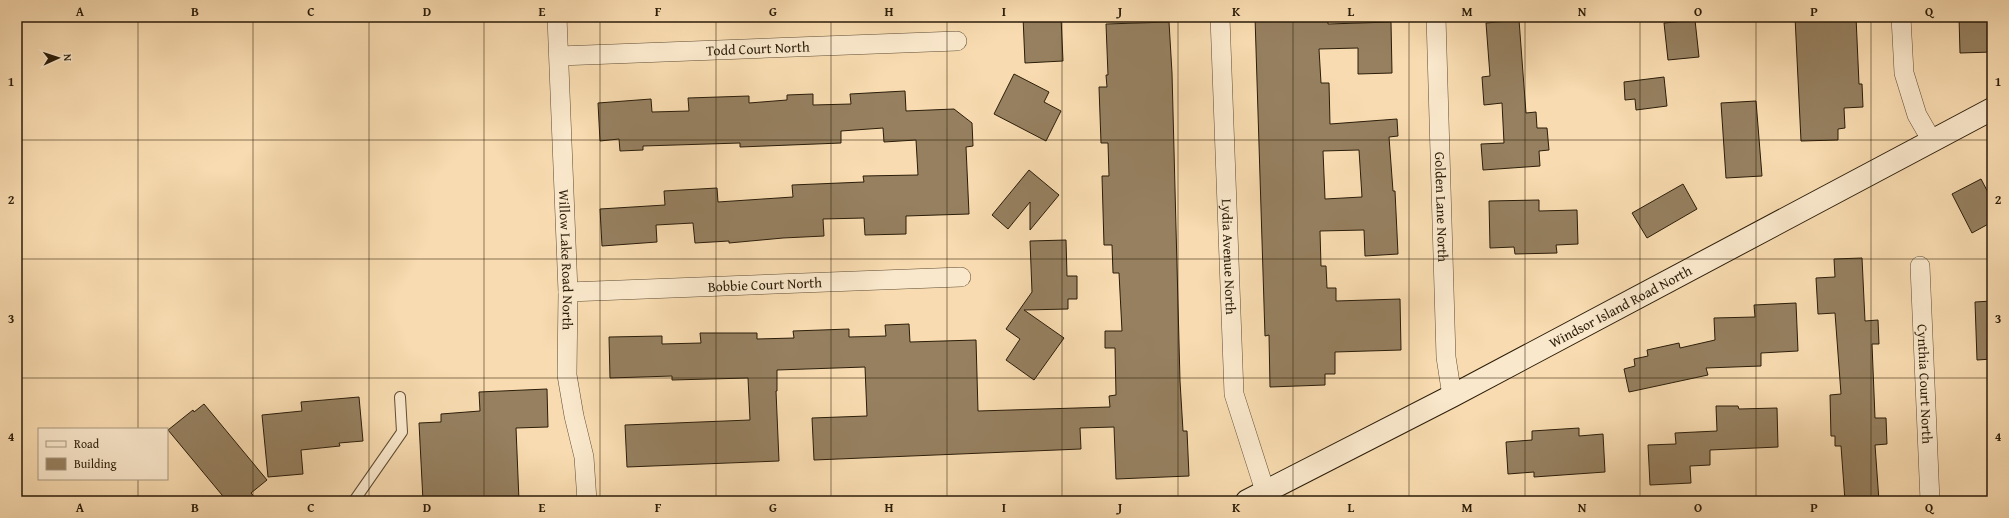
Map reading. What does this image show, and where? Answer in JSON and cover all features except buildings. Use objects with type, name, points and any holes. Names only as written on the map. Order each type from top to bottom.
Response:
[{"type":"street","name":"Willow Lake Road North","points":[[557,17],[568,292],[567,375],[574,416],[584,457],[588,501]]},
{"type":"street","name":"Lydia Avenue North","points":[[1220,17],[1234,394],[1262,498]]},
{"type":"street","name":"Golden Lane North","points":[[1436,17],[1446,357],[1452,396]]},
{"type":"street","points":[[1901,17],[1904,74],[1917,115],[1932,141]]},
{"type":"street","name":"Todd Court North","points":[[558,56],[957,41]]},
{"type":"street","name":"Windsor Island Road North","points":[[1262,498],[1992,109]]},
{"type":"street","name":"Cynthia Court North","points":[[1920,266],[1930,501]]},
{"type":"street","name":"Bobbie Court North","points":[[568,292],[961,277]]},
{"type":"lane","points":[[354,501],[402,432],[400,397]]}]
